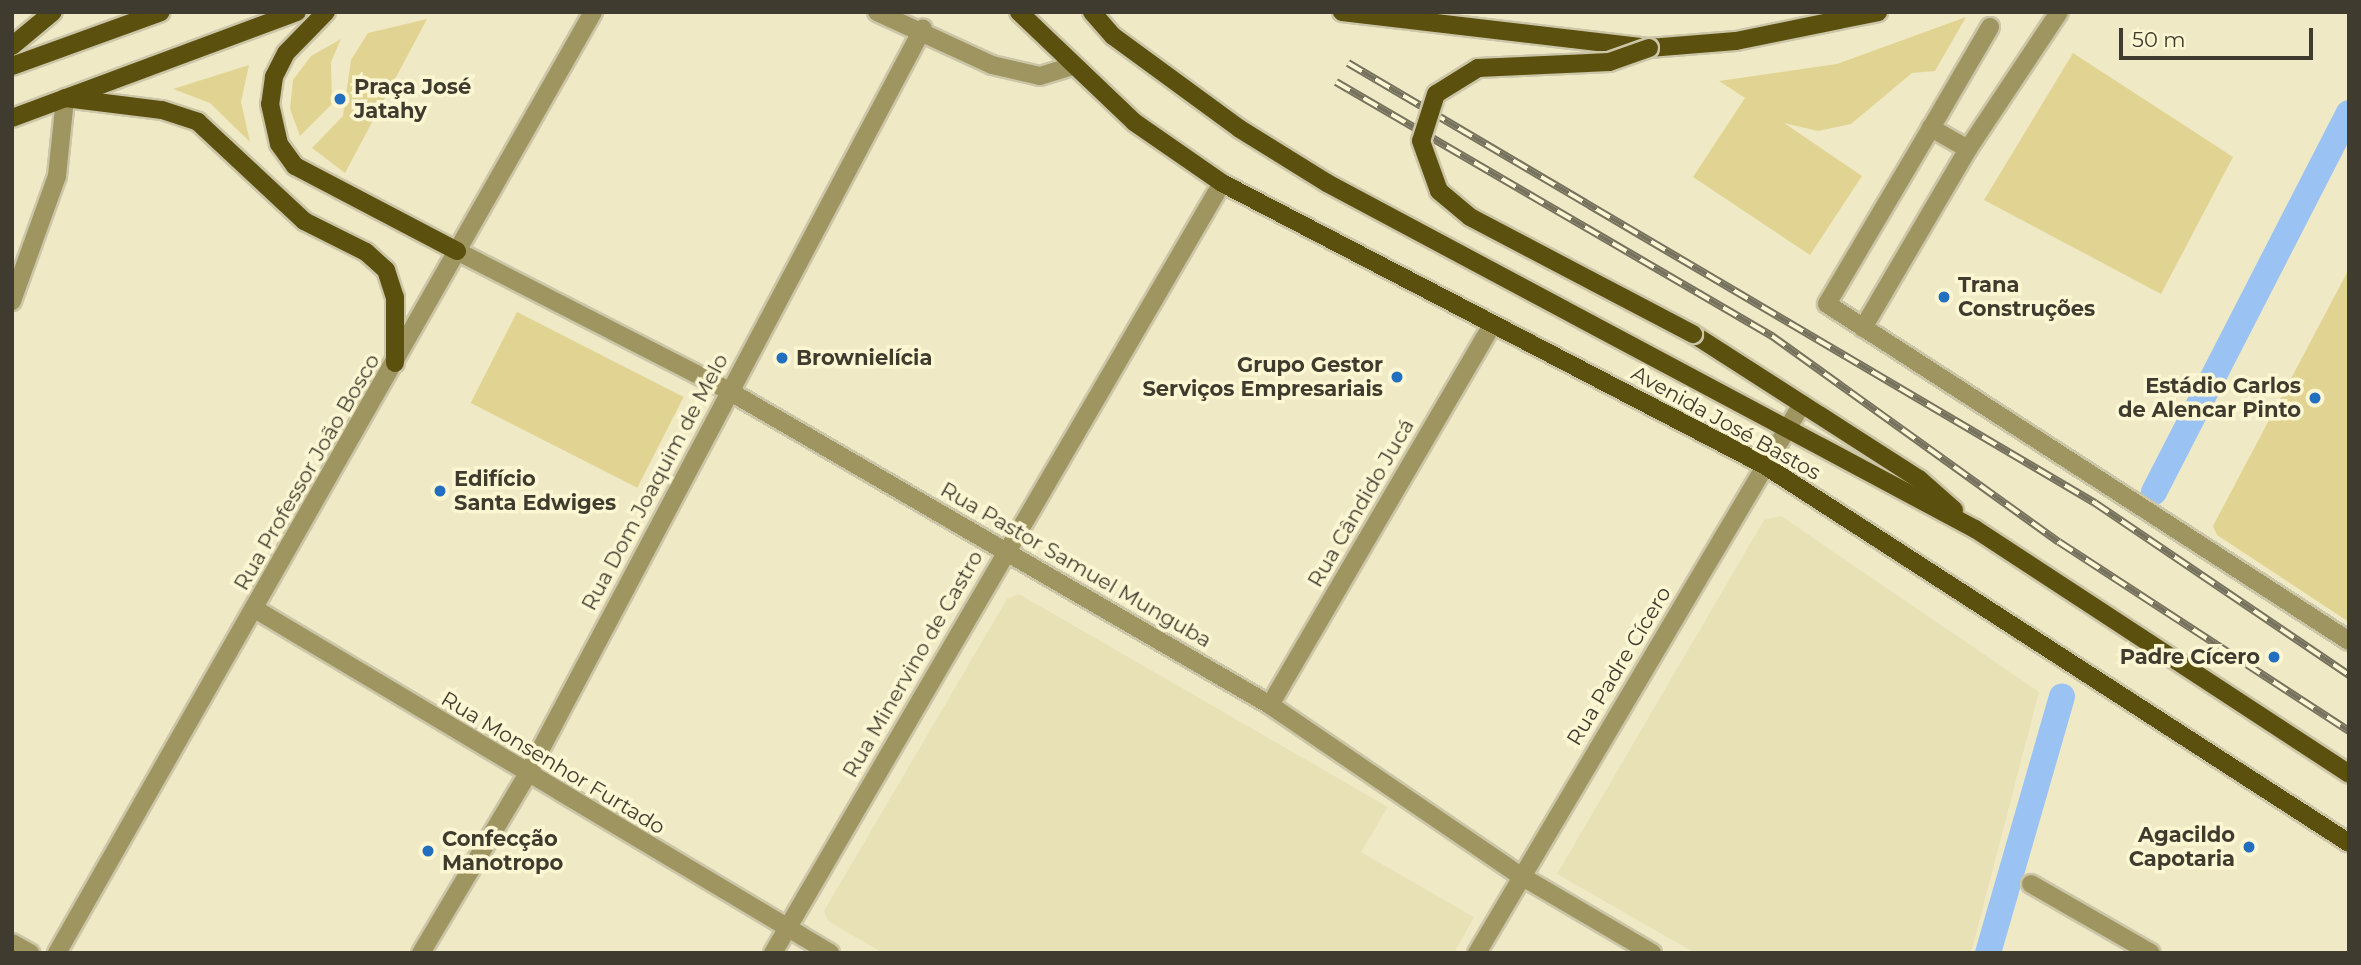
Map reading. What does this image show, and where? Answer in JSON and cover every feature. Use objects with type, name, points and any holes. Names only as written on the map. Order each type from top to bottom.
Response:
[{"type":"main road","points":[[12,46],[53,12]]},
{"type":"main road","points":[[12,66],[161,12]]},
{"type":"main road","points":[[12,118],[297,12]]},
{"type":"main road","points":[[326,12],[286,53],[274,77],[270,104],[279,144],[295,166],[457,251]]},
{"type":"main road","name":"Avenida José Bastos","points":[[1019,12],[1070,67],[1222,183],[1765,465],[2349,843]]},
{"type":"main road","name":"Avenida José Bastos","points":[[1092,12],[1113,36],[1240,129],[1327,183],[1975,529],[2349,774]]},
{"type":"main road","points":[[1342,12],[1649,48],[1736,41],[1878,12]]},
{"type":"main road","points":[[1649,48],[1609,62],[1478,68],[1436,94],[1422,141],[1439,191],[1470,217],[1693,334],[1919,479],[1975,529]]},
{"type":"main road","points":[[65,98],[162,110],[198,122],[295,214],[366,252],[386,270],[395,298],[396,363]]},
{"type":"street","name":"Rua Professor João Bosco","points":[[57,953],[396,363],[593,12]]},
{"type":"street","points":[[877,12],[923,28],[992,65],[1040,76],[1070,67]]},
{"type":"street","points":[[1863,328],[1968,149],[2059,12]]},
{"type":"street","points":[[1990,27],[1827,304],[2078,461],[2349,641]]},
{"type":"street","name":"Rua Dom Joaquim de Melo","points":[[421,953],[527,775],[923,28]]},
{"type":"street","points":[[12,301],[57,176],[65,98]]},
{"type":"street","points":[[1931,128],[1968,149]]},
{"type":"street","name":"Rua Minervino de Castro","points":[[773,953],[1005,550],[1222,183]]},
{"type":"street","name":"Rua Pastor Samuel Munguba","points":[[457,251],[729,391],[1270,705],[1521,876],[1651,953]]},
{"type":"street","name":"Rua Cândido Jucá","points":[[1270,705],[1492,325]]},
{"type":"street","name":"Rua Padre Cícero","points":[[1477,953],[1802,404]]},
{"type":"street","name":"Rua Monsenhor Furtado","points":[[255,608],[527,775],[830,953]]},
{"type":"street","points":[[2031,884],[2151,953]]},
{"type":"street","points":[[12,943],[30,953]]},
{"type":"shaded area","points":[[1966,17],[1935,71],[1912,73],[1851,124],[1818,131],[1784,123],[1862,176],[1810,255],[1693,177],[1745,98],[1719,81],[1837,64]]},
{"type":"shaded area","points":[[427,19],[345,173],[312,148],[343,116],[351,60],[368,33]]},
{"type":"shaded area","points":[[341,39],[331,62],[332,104],[300,136],[290,109],[293,80],[311,56]]},
{"type":"shaded area","points":[[2073,53],[2233,157],[2161,294],[1984,200]]},
{"type":"shaded area","points":[[249,65],[241,102],[250,142],[210,103],[173,89]]},
{"type":"shaded area","name":"Estádio Carlos de Alencar Pinto","points":[[2349,269],[2349,622],[2217,535],[2213,526]]},
{"type":"shaded area","points":[[517,312],[684,397],[637,488],[471,403]]},
{"type":"shaded area","points":[[1781,516],[2039,692],[1971,953],[1695,953],[1557,874],[1764,520]]},
{"type":"shaded area","points":[[1019,594],[1388,807],[1361,852],[1474,917],[1454,953],[883,953],[828,921],[824,911],[1007,599]]},
{"type":"waterway","points":[[2154,492],[2349,113]]},
{"type":"waterway","points":[[1988,953],[2062,696]]},
{"type":"railway","points":[[1348,63],[2095,503],[2349,675]]},
{"type":"railway","points":[[1336,82],[1772,336],[2059,542],[2349,731]]},
{"type":"place","name":"Praça José Jatahy","points":[[340,99]]},
{"type":"place","name":"Trana Construções","points":[[1944,297]]},
{"type":"place","name":"Brownielícia","points":[[782,358]]},
{"type":"place","name":"Grupo Gestor Serviços Empresariais","points":[[1397,377]]},
{"type":"place","name":"Estádio Carlos de Alencar Pinto","points":[[2315,398]]},
{"type":"place","name":"Edifício Santa Edwiges","points":[[440,491]]},
{"type":"place","name":"Padre Cícero","points":[[2274,657]]},
{"type":"place","name":"Agacildo Capotaria","points":[[2249,847]]},
{"type":"place","name":"Confecção Manotropo","points":[[428,851]]}]
